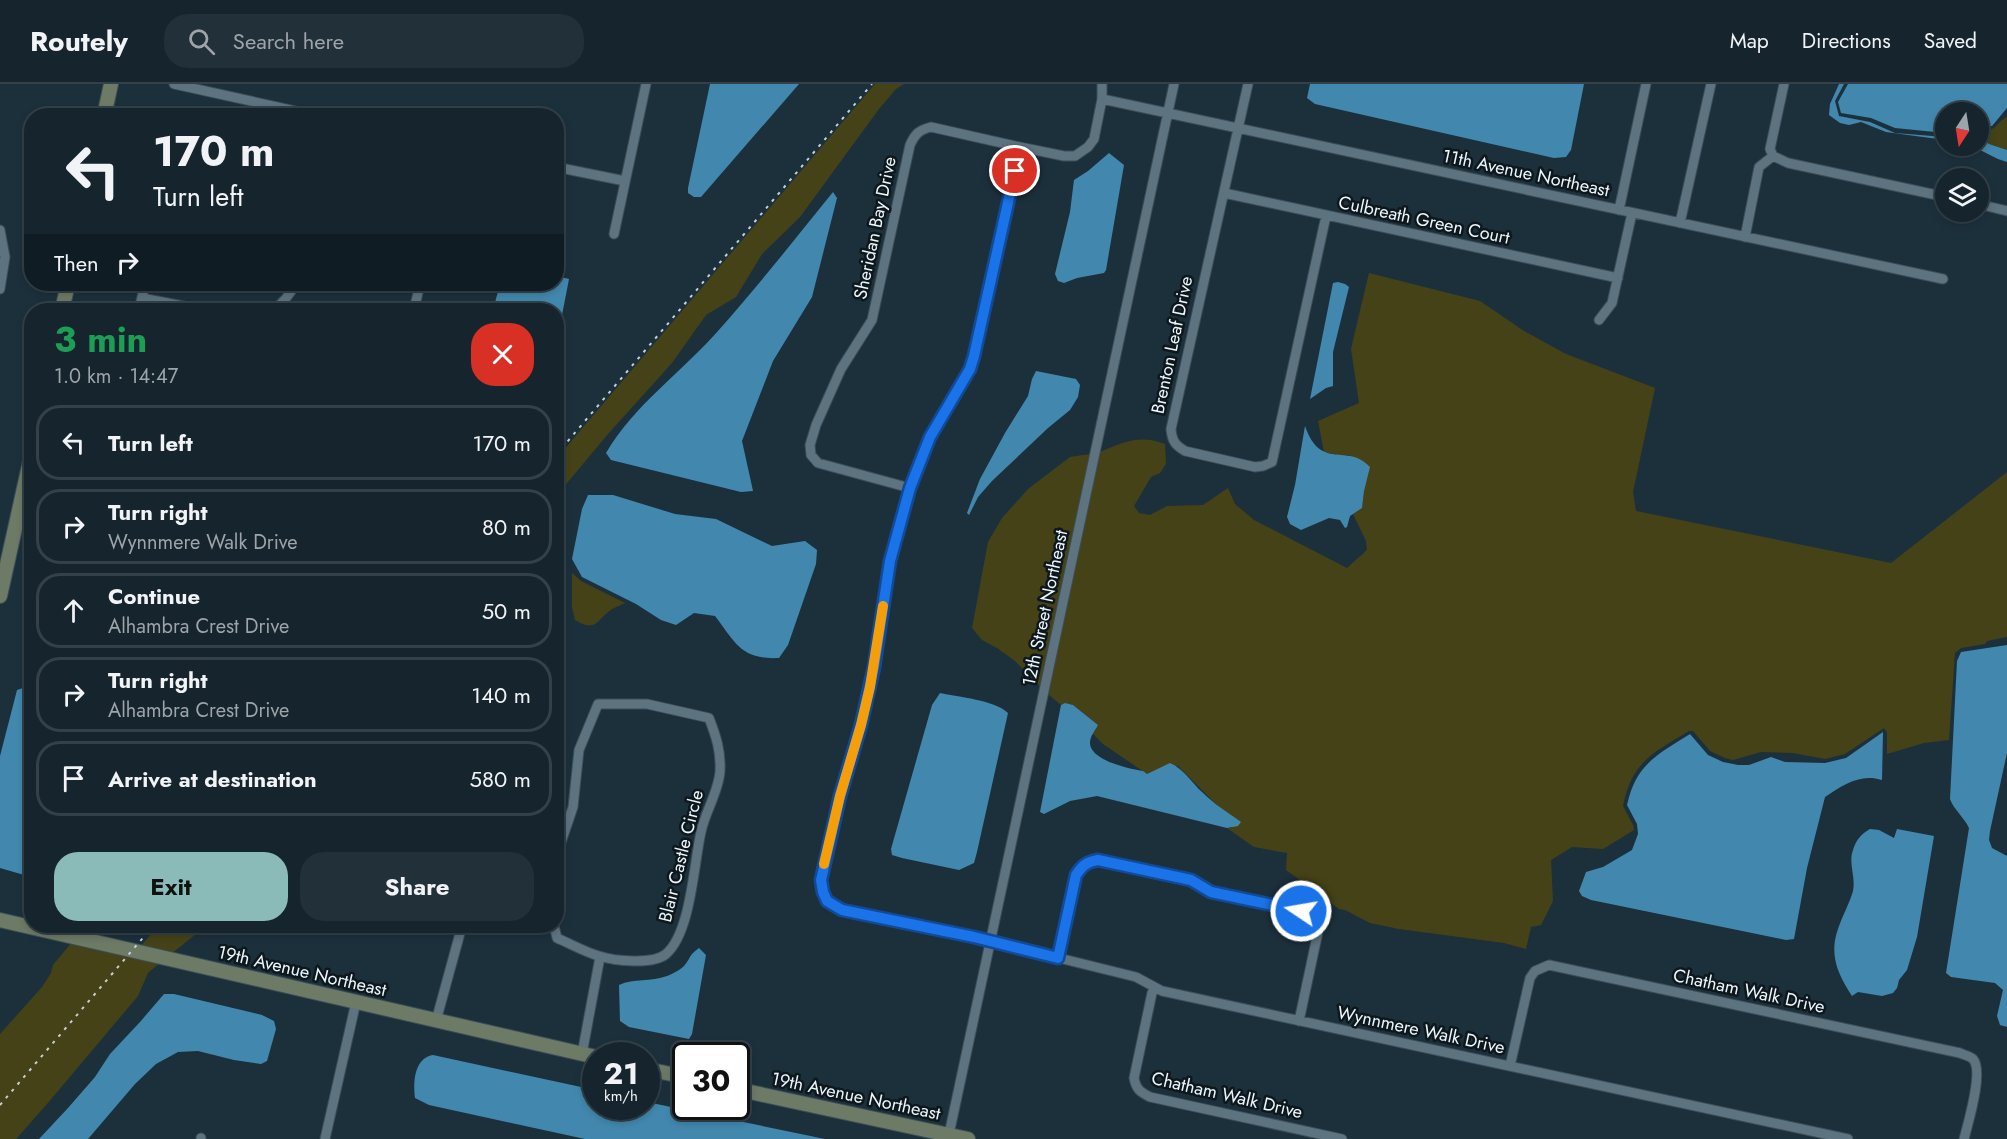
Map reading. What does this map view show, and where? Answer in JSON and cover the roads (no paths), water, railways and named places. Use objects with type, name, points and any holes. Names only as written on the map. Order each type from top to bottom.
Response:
[{"type":"street","points":[[106,108],[111,84]]},
{"type":"street","points":[[176,84],[282,108]]},
{"type":"street","points":[[614,234],[646,84]]},
{"type":"street","name":"Sheridan Bay Drive","points":[[910,488],[818,463],[811,455],[810,445],[830,392],[872,320],[910,145],[915,134],[931,128],[1064,156],[1075,156],[1088,147],[1094,139],[1102,99],[1102,84]]},
{"type":"street","name":"12th Street Northeast","points":[[949,1137],[1174,84]]},
{"type":"street","name":"Brenton Leaf Drive","points":[[1248,84],[1171,429],[1176,446],[1185,451],[1255,467],[1272,462],[1326,216]]},
{"type":"street","points":[[1619,210],[1646,84]]},
{"type":"street","points":[[1680,223],[1711,84]]},
{"type":"street","points":[[1784,84],[1770,149],[1773,156],[1788,163],[1935,195]]},
{"type":"street","name":"11th Avenue Northeast","points":[[1102,99],[1943,279]]},
{"type":"street","points":[[910,488],[930,437],[970,369],[1020,147]]},
{"type":"street","points":[[1745,237],[1759,167],[1773,156]]},
{"type":"street","points":[[564,169],[625,182]]},
{"type":"street","name":"Culbreath Green Court","points":[[1224,193],[1618,278]]},
{"type":"street","points":[[1989,207],[2007,211]]},
{"type":"street","points":[[1599,320],[1612,303],[1632,213]]},
{"type":"street","points":[[0,230],[5,257],[0,289]]},
{"type":"street","points":[[141,303],[144,291]]},
{"type":"street","points":[[142,298],[167,303]]},
{"type":"street","points":[[0,596],[24,488]]},
{"type":"street","name":"Wynnmere Walk Drive","points":[[910,488],[890,561],[872,679],[830,835],[821,880],[827,901],[842,910],[974,937],[990,943],[1136,977],[1155,988],[1848,1139]]},
{"type":"street","name":"Blair Castle Circle","points":[[556,933],[557,938],[600,957],[632,961],[666,955],[675,943],[692,896],[701,831],[720,773],[719,745],[709,718],[647,704],[598,704],[579,750],[573,807],[564,833]]},
{"type":"street","points":[[1058,958],[1076,875],[1088,861],[1098,860],[1191,880],[1211,892],[1301,911],[1309,914],[1316,921],[1318,932],[1299,1021]]},
{"type":"street","name":"19th Avenue Northeast","points":[[0,920],[24,926]]},
{"type":"street","name":"19th Avenue Northeast","points":[[56,933],[582,1053]]},
{"type":"street","points":[[436,1020],[460,933]]},
{"type":"street","points":[[590,1042],[600,957]]},
{"type":"street","name":"Chatham Walk Drive","points":[[1510,1066],[1530,978],[1535,971],[1549,965],[1949,1051],[1972,1058],[1977,1066],[1977,1077],[1964,1139]]},
{"type":"street","name":"Chatham Walk Drive","points":[[1155,988],[1134,1078],[1136,1087],[1141,1093],[1150,1097],[1342,1139]]},
{"type":"street","points":[[325,1139],[356,1002]]},
{"type":"street","name":"19th Avenue Northeast","points":[[750,1092],[949,1137],[968,1139]]},
{"type":"water","points":[[710,84],[799,84],[701,197],[694,197],[688,193],[688,188]]},
{"type":"water","points":[[1310,84],[1584,84],[1571,150],[1566,157],[1554,158],[1315,104],[1307,98]]},
{"type":"water","points":[[1839,84],[1844,84],[1835,101],[1839,116],[1870,122],[1895,133],[1935,136],[1935,139],[1886,132],[1861,122],[1849,125],[1840,123],[1829,115],[1830,104]]},
{"type":"water","points":[[1848,84],[2007,84],[2007,108],[1992,126],[1989,126],[1989,102],[1935,102],[1935,132],[1895,128],[1871,118],[1841,113],[1838,102]]},
{"type":"water","points":[[1989,144],[2007,150],[2007,162],[1989,154]]},
{"type":"water","points":[[1109,153],[1124,165],[1106,270],[1104,273],[1064,283],[1058,281],[1055,274],[1070,212],[1074,180]]},
{"type":"water","points":[[833,192],[837,198],[812,297],[773,361],[742,441],[753,491],[741,492],[611,460],[606,453],[630,419],[718,331]]},
{"type":"water","points":[[564,278],[569,279],[564,305],[564,303],[495,303],[498,291],[564,291]]},
{"type":"water","points":[[1338,282],[1349,287],[1333,352],[1333,386],[1310,399],[1333,283]]},
{"type":"water","points":[[1036,371],[1076,379],[1080,385],[1078,397],[1070,410],[992,481],[978,497],[969,515],[967,513],[980,479],[1028,396]]},
{"type":"water","points":[[1305,426],[1311,440],[1319,448],[1327,453],[1361,460],[1370,467],[1362,508],[1350,516],[1345,528],[1340,520],[1329,518],[1301,530],[1290,524],[1287,517]]},
{"type":"water","points":[[588,495],[613,495],[675,514],[716,519],[772,546],[805,541],[817,550],[816,564],[788,645],[779,658],[756,656],[740,648],[715,616],[694,613],[676,625],[661,620],[636,604],[582,577],[572,559],[582,509]]},
{"type":"water","points":[[2007,645],[2007,753],[1989,840],[1992,848],[2007,856],[2007,1027],[2000,1025],[1997,1016],[2003,990],[1995,983],[1951,977],[1946,973],[1969,828],[1950,799],[1957,661],[1961,652]]},
{"type":"water","points":[[24,688],[24,875],[0,868],[0,756],[17,690]]},
{"type":"water","points":[[940,693],[986,702],[1008,713],[974,863],[959,870],[892,855],[891,849],[932,705]]},
{"type":"water","points":[[1065,703],[1073,705],[1098,725],[1090,743],[1096,754],[1103,759],[1147,774],[1170,763],[1183,772],[1211,800],[1241,822],[1238,826],[1227,828],[1097,796],[1070,801],[1044,814],[1040,812],[1061,705]]},
{"type":"water","points":[[1883,732],[1882,780],[1859,779],[1825,797],[1807,868],[1794,939],[1786,940],[1591,900],[1582,896],[1579,891],[1586,872],[1603,867],[1632,850],[1638,834],[1637,824],[1627,805],[1636,780],[1642,770],[1658,755],[1690,734],[1708,755],[1723,762],[1749,765],[1771,757],[1785,762],[1825,763],[1846,758]]},
{"type":"water","points":[[1870,829],[1879,830],[1894,838],[1897,829],[1934,836],[1917,937],[1907,970],[1893,993],[1882,996],[1858,992],[1852,996],[1837,967],[1834,953],[1835,943],[1836,934],[1853,891],[1851,860],[1853,850],[1859,838]]},
{"type":"water","points":[[699,948],[706,955],[692,1034],[689,1039],[629,1027],[620,1021],[619,985],[631,981],[661,978],[671,974],[684,966]]},
{"type":"water","points":[[164,994],[174,994],[262,1015],[274,1021],[276,1029],[267,1061],[261,1064],[198,1051],[178,1052],[156,1064],[135,1084],[88,1139],[39,1139],[95,1077],[110,1054]]},
{"type":"water","points":[[433,1055],[582,1087],[582,1120],[660,1120],[660,1105],[672,1107],[672,1120],[734,1120],[825,1139],[585,1139],[429,1105],[415,1098],[416,1072],[418,1066],[427,1057]]},
{"type":"railway","points":[[564,446],[872,84]]},
{"type":"railway","points":[[0,1105],[147,933]]}]
